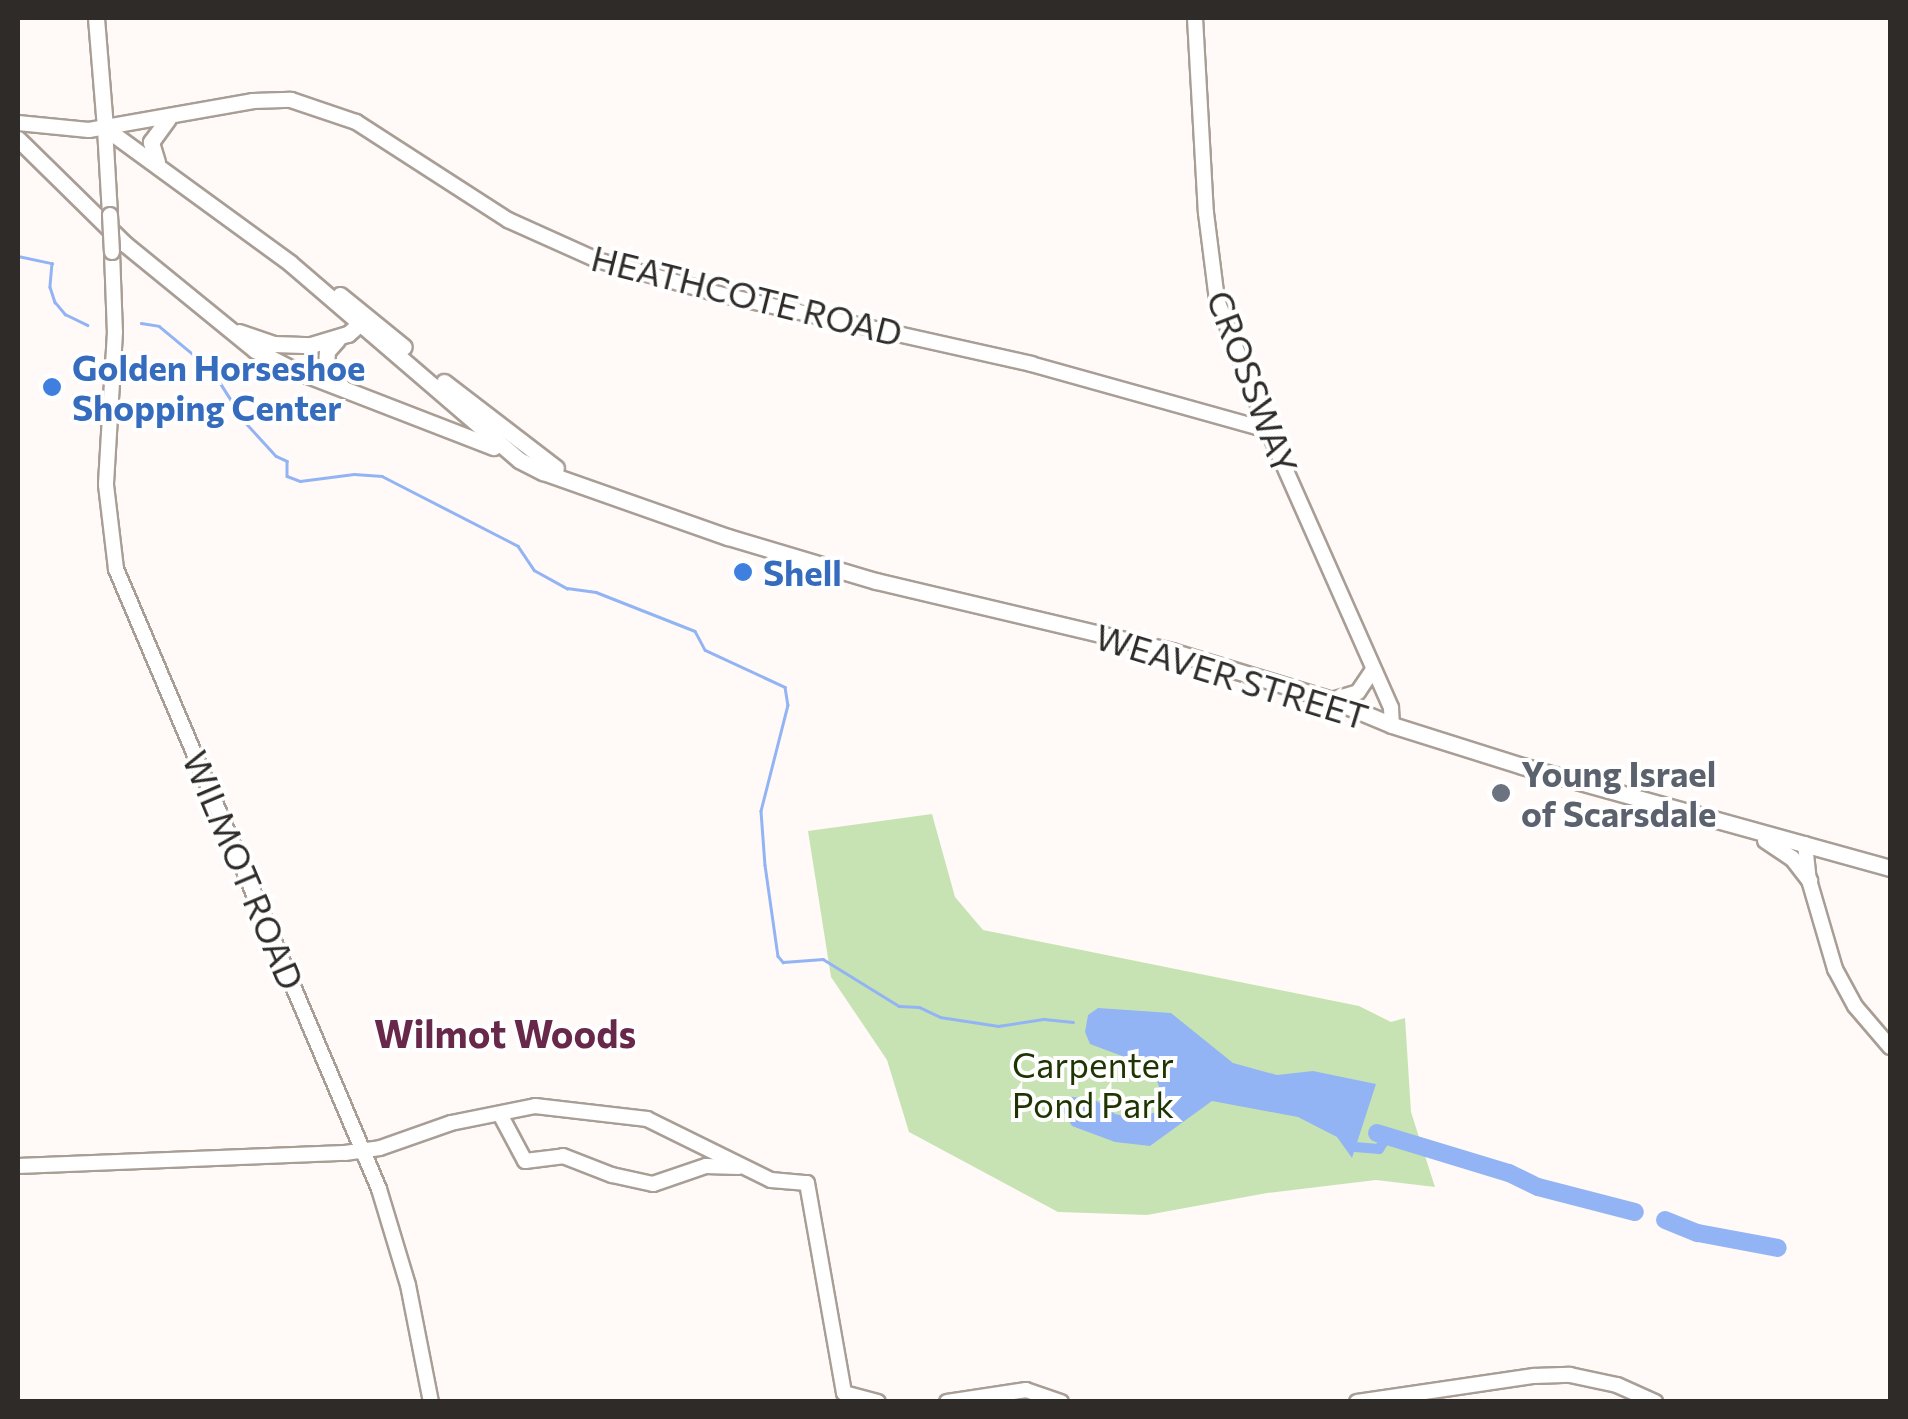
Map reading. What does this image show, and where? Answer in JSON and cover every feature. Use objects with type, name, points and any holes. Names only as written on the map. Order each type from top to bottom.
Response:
[{"type":"main road","points":[[96,18],[105,128]]},
{"type":"main road","points":[[158,162],[152,142],[168,119]]},
{"type":"main road","name":"WEAVER STREET","points":[[105,128],[158,162],[575,483]]},
{"type":"main road","points":[[18,139],[124,244],[254,350],[351,393],[460,430],[519,460]]},
{"type":"main road","points":[[351,393],[327,370],[328,351],[364,320]]},
{"type":"main road","name":"WEAVER STREET","points":[[364,320],[519,460],[575,483],[728,537],[876,581],[1171,651],[1332,700],[1522,766],[1890,868]]},
{"type":"main road","points":[[222,324],[274,344],[311,345],[340,337]]},
{"type":"main road","points":[[1749,830],[1785,852],[1809,880]]},
{"type":"street","name":"CROSSWAY","points":[[1196,18],[1213,282],[1228,335],[1391,708],[1392,724]]},
{"type":"street","name":"HEATHCOTE ROAD","points":[[25,124],[105,128],[272,99],[334,112],[508,220],[597,260],[719,294],[1031,364],[1268,430]]},
{"type":"street","name":"WILMOT ROAD","points":[[105,128],[115,332],[106,500],[120,581],[397,1241],[431,1402]]},
{"type":"street","points":[[1332,700],[1358,692],[1372,672]]},
{"type":"street","points":[[1805,844],[1809,880],[1841,981],[1890,1047]]},
{"type":"street","points":[[18,1166],[362,1151],[451,1123],[501,1116],[535,1106],[647,1119],[718,1150],[744,1168],[782,1183],[807,1183],[844,1393],[878,1402]]},
{"type":"street","points":[[501,1116],[525,1162],[563,1156],[653,1184],[706,1166],[744,1168]]},
{"type":"street","points":[[1358,1402],[1534,1376],[1570,1375],[1617,1385],[1655,1402]]},
{"type":"street","points":[[947,1402],[1026,1390],[1061,1402]]},
{"type":"green space","name":"Carpenter Pond Park","points":[[932,814],[955,897],[983,930],[1359,1006],[1391,1022],[1405,1018],[1411,1112],[1435,1187],[1376,1180],[1267,1193],[1147,1215],[1058,1212],[909,1132],[887,1060],[831,977],[808,831]]},
{"type":"water","points":[[1098,1008],[1171,1013],[1233,1063],[1277,1075],[1313,1071],[1376,1084],[1352,1158],[1337,1137],[1298,1117],[1212,1101],[1150,1146],[1115,1142],[1072,1126],[1062,1110],[1072,1097],[1094,1099],[1115,1114],[1133,1118],[1157,1112],[1162,1097],[1156,1077],[1138,1062],[1090,1044],[1085,1032],[1088,1015]]},
{"type":"waterway","points":[[18,256],[52,263],[50,287],[55,302],[65,314],[88,325]]},
{"type":"waterway","points":[[141,323],[159,326],[212,370],[245,422],[276,456],[287,461],[287,476],[300,481],[354,474],[382,476],[518,546],[534,570],[567,588],[596,592],[695,631],[705,650],[785,687],[788,705],[761,811],[778,956],[783,962],[823,959],[899,1006],[919,1007],[940,1017],[998,1026],[1044,1019],[1073,1022]]},
{"type":"waterway","points":[[1377,1133],[1509,1173],[1538,1187],[1635,1212]]},
{"type":"waterway","points":[[1355,1147],[1379,1149],[1386,1138]]},
{"type":"waterway","points":[[1665,1220],[1698,1233],[1778,1248]]},
{"type":"place","name":"Golden Horseshoe Shopping Center","points":[[52,387]]},
{"type":"place","name":"Shell","points":[[743,572]]},
{"type":"place","name":"Young Israel of Scarsdale","points":[[1501,793]]},
{"type":"district","name":"Wilmot Woods","points":[[505,1033]]}]
